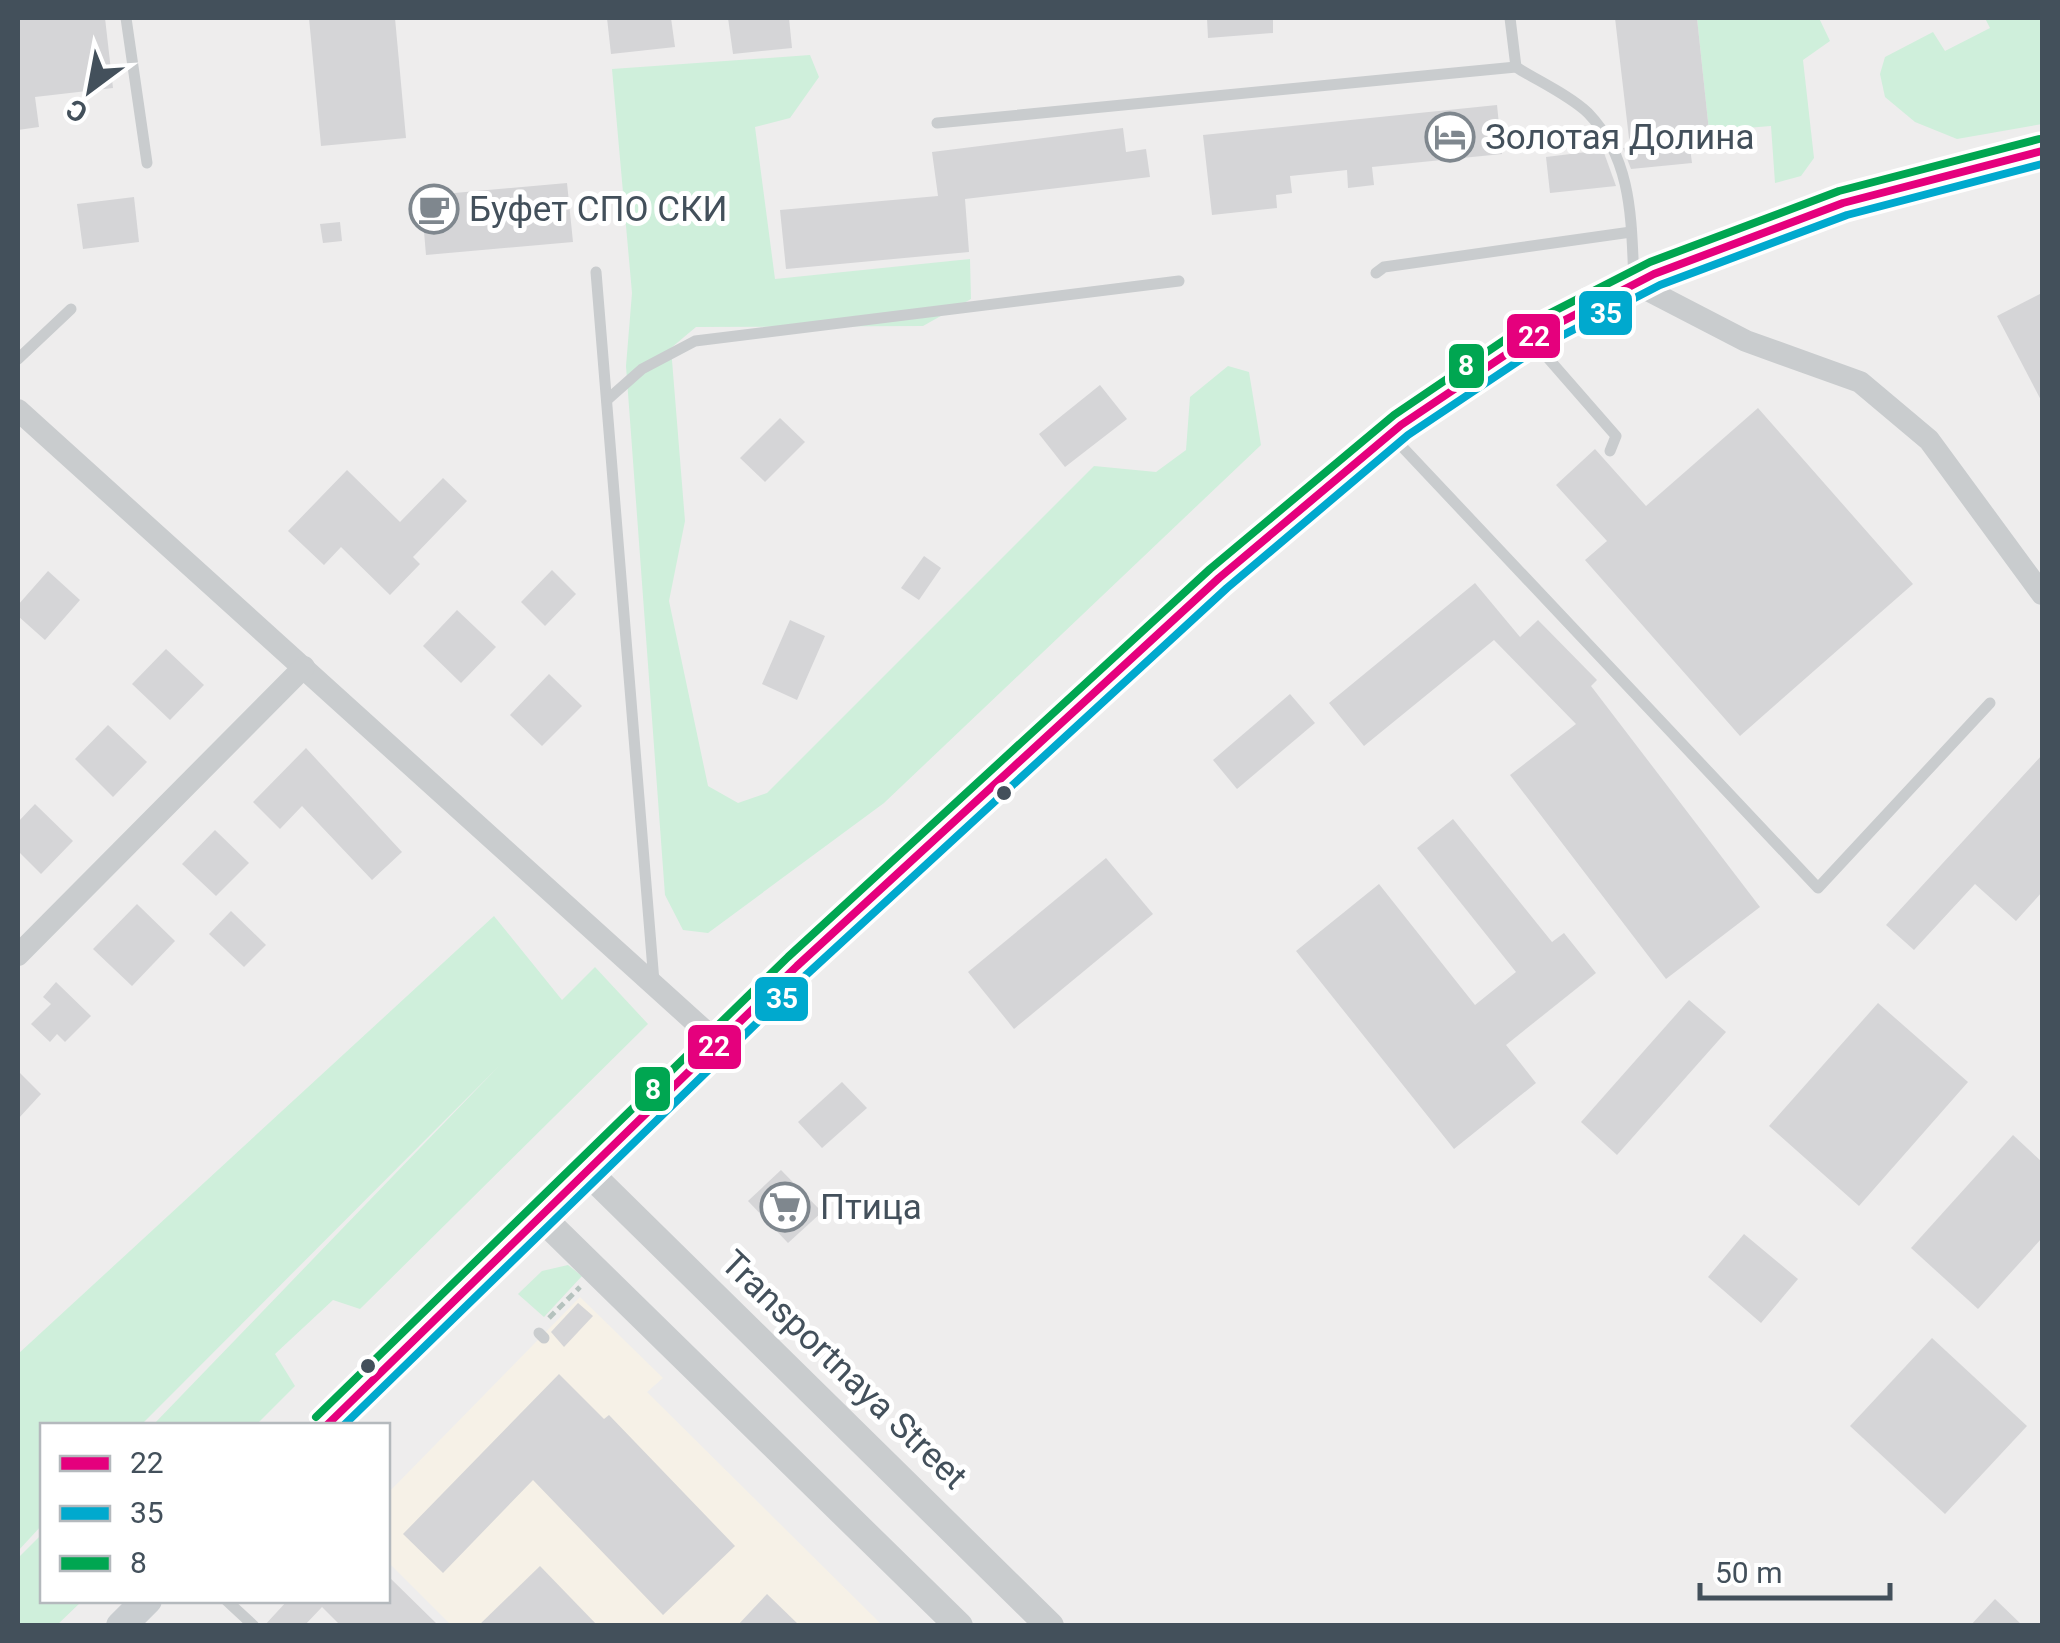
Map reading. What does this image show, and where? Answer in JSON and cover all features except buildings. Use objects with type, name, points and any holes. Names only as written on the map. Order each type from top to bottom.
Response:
[{"type":"main road","points":[[328,1423],[716,1041],[1291,513],[1391,435],[1531,338],[1634,282],[1743,233],[1847,198],[2042,151]]},
{"type":"main road","points":[[121,1626],[144,1603]]},
{"type":"street","points":[[1634,282],[1746,341],[1860,382],[1929,440],[2042,594]]},
{"type":"street","points":[[18,410],[716,1041]]},
{"type":"street","points":[[18,955],[304,667]]},
{"type":"street","name":"Transportnaya Street","points":[[585,1168],[1050,1626]]},
{"type":"street","points":[[538,1214],[959,1626]]},
{"type":"lane","points":[[126,18],[147,163]]},
{"type":"lane","points":[[1510,18],[1516,67]]},
{"type":"lane","points":[[937,122],[1516,67],[1587,112],[1618,155],[1630,192],[1634,282]]},
{"type":"lane","points":[[1376,272],[1384,267],[1632,232]]},
{"type":"lane","points":[[596,272],[654,982]]},
{"type":"lane","points":[[606,402],[642,369],[695,341],[1179,281]]},
{"type":"lane","points":[[18,359],[71,309]]},
{"type":"lane","points":[[1531,338],[1616,436],[1610,451]]},
{"type":"lane","points":[[1391,435],[1818,888],[1990,703]]},
{"type":"lane","points":[[229,1603],[254,1626]]},
{"type":"path","points":[[547,1319],[597,1271]]},
{"type":"shaded area","points":[[580,1297],[663,1378],[647,1392],[882,1625],[451,1625],[390,1564],[390,1491]]},
{"type":"green space","points":[[1697,18],[1819,18],[1830,41],[1803,60],[1814,158],[1801,176],[1775,183],[1771,126],[1709,131]]},
{"type":"green space","points":[[1985,18],[2042,18],[2042,124],[1957,139],[1915,122],[1885,97],[1880,74],[1885,57],[1933,32],[1945,51],[1990,28]]},
{"type":"green space","points":[[810,55],[819,77],[790,118],[755,127],[775,279],[970,259],[971,299],[923,326],[696,327],[671,348],[685,521],[669,601],[708,786],[738,803],[767,793],[1094,466],[1156,472],[1186,450],[1190,397],[1228,366],[1249,372],[1261,445],[884,803],[708,933],[683,930],[665,895],[626,366],[632,293],[612,69]]},
{"type":"green space","points":[[494,916],[562,1000],[595,967],[648,1024],[360,1309],[333,1300],[275,1354],[295,1386],[258,1423],[155,1423],[499,1066],[143,1423],[40,1423],[40,1527],[18,1551],[18,1354]]},
{"type":"green space","points":[[568,1265],[582,1276],[544,1317],[518,1294],[542,1271]]},
{"type":"green space","points":[[40,1536],[40,1603],[80,1603],[57,1625],[18,1625],[18,1558]]},
{"type":"transit line","name":"8","points":[[316,1417],[788,957],[1210,569],[1394,415],[1525,326],[1650,262],[1839,191],[2039,139]]},
{"type":"transit line","name":"22","points":[[329,1423],[797,966],[1219,578],[1401,425],[1532,337],[1654,274],[1843,203],[2042,151]]},
{"type":"transit line","name":"35","points":[[346,1423],[805,976],[1227,588],[1408,435],[1538,348],[1660,285],[1847,215],[2042,164]]},
{"type":"place","name":"Золотая Долина","points":[[1450,137]]},
{"type":"place","name":"Буфет СПО СКИ","points":[[434,209]]},
{"type":"place","name":"Птица","points":[[785,1207]]}]
